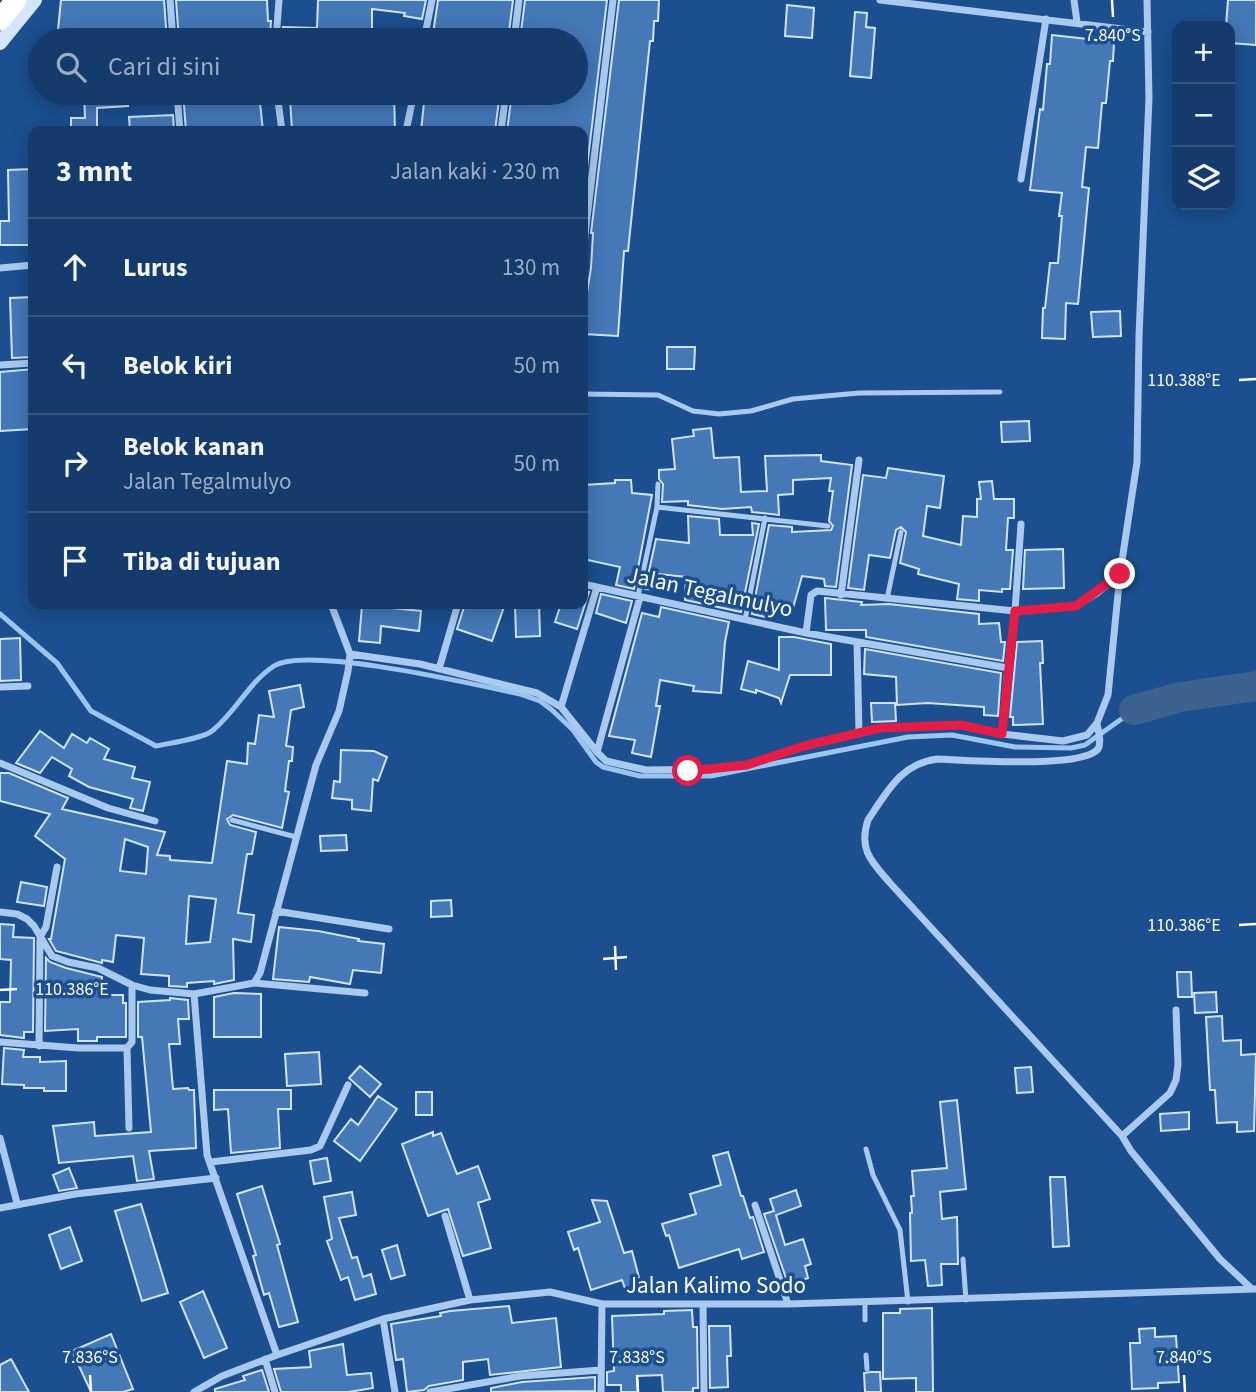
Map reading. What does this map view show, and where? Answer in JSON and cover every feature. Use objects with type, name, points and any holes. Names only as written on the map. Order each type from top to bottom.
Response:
[{"type":"highway","points":[[0,20],[16,0]]},
{"type":"street","points":[[0,43],[35,0]]},
{"type":"street","points":[[170,0],[172,28]]},
{"type":"street","points":[[277,28],[279,0]]},
{"type":"street","points":[[426,28],[432,0]]},
{"type":"street","points":[[515,28],[519,0]]},
{"type":"street","points":[[588,197],[613,0]]},
{"type":"street","points":[[880,0],[1148,32]]},
{"type":"street","points":[[1074,0],[1077,22]]},
{"type":"street","points":[[349,657],[439,669],[537,693],[561,707],[606,761],[646,770],[719,769],[747,765],[804,746],[880,728],[961,725],[1002,734],[1063,741],[1087,735],[1097,724],[1108,695],[1120,574],[1137,462],[1139,336],[1149,98],[1147,0]]},
{"type":"street","points":[[1021,179],[1046,19]]},
{"type":"street","points":[[178,105],[180,126]]},
{"type":"street","points":[[279,105],[281,126]]},
{"type":"street","points":[[407,126],[411,105]]},
{"type":"street","points":[[502,126],[504,105]]},
{"type":"street","points":[[0,268],[28,265]]},
{"type":"street","points":[[0,365],[28,363]]},
{"type":"street","points":[[841,595],[859,460]]},
{"type":"street","points":[[1002,734],[1021,524]]},
{"type":"street","name":"Jalan Tegalmulyo","points":[[588,585],[806,632],[813,592],[1015,611],[1076,606],[1120,574]]},
{"type":"street","points":[[561,707],[597,587]]},
{"type":"street","points":[[597,752],[639,596]]},
{"type":"street","points":[[254,983],[260,973],[316,765],[339,711],[348,671],[349,657],[333,609]]},
{"type":"street","points":[[439,669],[457,609]]},
{"type":"street","points":[[806,632],[1008,668]]},
{"type":"street","points":[[857,642],[859,733]]},
{"type":"street","points":[[0,687],[28,686]]},
{"type":"street","points":[[1097,724],[1100,741],[1098,748],[1089,755],[1065,760],[923,761],[901,775],[868,820],[865,841],[869,858],[1122,1136],[1131,1151],[1220,1259],[1254,1289]]},
{"type":"street","points":[[0,762],[108,808],[155,821]]},
{"type":"street","points":[[39,1046],[40,937],[46,928],[57,867]]},
{"type":"street","points":[[276,911],[389,929]]},
{"type":"street","points":[[0,912],[17,914],[27,919],[52,956],[98,968],[132,985],[194,995],[254,983],[365,993]]},
{"type":"street","points":[[129,1128],[127,1048],[132,1042],[132,985]]},
{"type":"street","points":[[194,995],[204,1139],[277,1355]]},
{"type":"street","points":[[1122,1136],[1170,1093],[1176,1080],[1178,1065],[1175,1010]]},
{"type":"street","points":[[0,1042],[39,1046],[127,1048]]},
{"type":"street","points":[[209,1158],[312,1150],[320,1146],[348,1085]]},
{"type":"street","points":[[0,1138],[17,1203]]},
{"type":"street","points":[[0,1208],[75,1194],[216,1178]]},
{"type":"street","points":[[755,1205],[788,1304]]},
{"type":"street","points":[[445,1216],[470,1300]]},
{"type":"street","name":"Jalan Kalimo Sodo","points":[[194,1392],[222,1376],[265,1359],[383,1319],[470,1300],[550,1292],[602,1304],[703,1305],[908,1302],[1254,1289]]},
{"type":"street","points":[[601,1392],[602,1304]]},
{"type":"street","points":[[703,1305],[704,1392]]},
{"type":"street","points":[[383,1319],[395,1392]]},
{"type":"street","points":[[265,1359],[275,1392]]},
{"type":"street","points":[[430,1392],[521,1377],[601,1370]]},
{"type":"lane","points":[[588,394],[658,395],[693,411],[719,414],[751,411],[793,399],[859,393],[1000,392]]},
{"type":"lane","points":[[639,596],[657,507],[658,484]]},
{"type":"lane","points":[[657,507],[828,526]]},
{"type":"lane","points":[[745,620],[765,519]]},
{"type":"lane","points":[[887,599],[901,532]]},
{"type":"lane","points":[[232,820],[296,837]]},
{"type":"lane","points":[[866,1149],[873,1175],[900,1230],[908,1302]]},
{"type":"lane","points":[[963,1259],[966,1300]]},
{"type":"lane","points":[[865,1303],[865,1320]]},
{"type":"lane","points":[[866,1355],[867,1369]]},
{"type":"building","points":[[61,0],[164,0],[166,28],[58,28]]},
{"type":"building","points":[[176,0],[267,0],[270,28],[178,28]]},
{"type":"building","points":[[318,0],[426,0],[422,19],[404,16],[405,13],[372,9],[372,28],[317,28]]},
{"type":"building","points":[[438,0],[513,0],[510,28],[434,28]]},
{"type":"building","points":[[525,0],[607,0],[588,159],[588,126],[508,126],[510,105],[588,105],[588,28],[522,28]]},
{"type":"building","points":[[619,0],[659,0],[658,21],[654,21],[653,41],[650,41],[628,251],[624,251],[618,336],[588,334],[591,233]]},
{"type":"building","points":[[1228,0],[1256,0],[1256,45],[1235,43],[1235,21],[1226,21]]},
{"type":"building","points":[[787,5],[814,8],[812,38],[785,36]]},
{"type":"building","points":[[855,12],[867,13],[866,27],[875,28],[871,78],[850,76]]},
{"type":"building","points":[[1052,35],[1114,42],[1106,103],[1102,103],[1098,148],[1086,147],[1082,187],[1089,188],[1078,304],[1066,303],[1065,339],[1042,338],[1043,308],[1050,263],[1058,263],[1062,193],[1030,190]]},
{"type":"building","points":[[84,105],[128,105],[97,108],[97,126],[71,126],[71,118],[85,118]]},
{"type":"building","points":[[184,105],[260,105],[262,126],[186,126]]},
{"type":"building","points":[[290,105],[394,105],[395,126],[292,126]]},
{"type":"building","points":[[424,105],[498,105],[496,126],[422,126]]},
{"type":"building","points":[[173,115],[174,126],[130,126],[129,117]]},
{"type":"building","points":[[28,169],[28,245],[0,245],[0,221],[9,221],[8,170]]},
{"type":"building","points":[[28,297],[28,357],[12,358],[10,298]]},
{"type":"building","points":[[1120,311],[1121,336],[1093,337],[1091,312]]},
{"type":"building","points":[[667,347],[695,347],[694,369],[667,369]]},
{"type":"building","points":[[28,369],[28,429],[0,431],[0,372]]},
{"type":"building","points":[[1029,421],[1030,441],[1002,442],[1001,422]]},
{"type":"building","points":[[711,428],[714,458],[739,457],[741,492],[767,491],[765,456],[821,455],[821,461],[852,465],[836,587],[825,586],[824,579],[802,576],[793,608],[773,602],[769,618],[752,614],[769,525],[792,527],[792,532],[831,530],[831,478],[793,480],[793,494],[778,495],[779,515],[752,512],[751,507],[722,509],[688,505],[688,501],[662,502],[663,484],[659,479],[659,470],[675,469],[672,439],[694,436],[693,430]]},
{"type":"building","points":[[888,468],[944,476],[940,508],[927,506],[923,536],[961,545],[963,516],[977,517],[977,499],[981,499],[979,482],[992,481],[994,499],[1014,499],[1014,518],[1008,518],[1006,550],[1013,550],[1010,589],[1002,589],[1002,592],[979,590],[979,601],[957,599],[959,584],[918,574],[919,569],[900,563],[906,532],[901,527],[896,530],[890,558],[869,555],[864,590],[848,588],[863,475],[886,478]]},
{"type":"building","points":[[615,480],[631,480],[632,493],[652,495],[634,589],[616,585],[620,567],[588,560],[588,485],[615,483]]},
{"type":"building","points":[[688,516],[719,519],[720,535],[753,535],[752,523],[759,524],[741,612],[685,600],[686,577],[659,574],[659,590],[645,589],[656,539],[689,543]]},
{"type":"building","points":[[1063,549],[1064,588],[1023,589],[1025,550]]},
{"type":"building","points":[[601,594],[632,601],[626,623],[596,613]]},
{"type":"building","points":[[825,598],[862,602],[861,605],[889,604],[979,614],[979,624],[999,623],[1001,642],[1005,642],[1003,661],[866,637],[866,630],[826,630]]},
{"type":"building","points":[[661,607],[729,622],[721,693],[693,691],[694,686],[660,680],[656,706],[660,706],[651,757],[632,753],[635,740],[609,736],[642,613],[659,617]]},
{"type":"building","points":[[362,609],[421,611],[419,631],[381,626],[380,643],[359,641]]},
{"type":"building","points":[[463,609],[503,609],[492,641],[457,629]]},
{"type":"building","points":[[515,609],[539,609],[540,636],[516,637]]},
{"type":"building","points":[[559,609],[583,609],[577,629],[555,622]]},
{"type":"building","points":[[779,637],[831,644],[831,675],[790,675],[781,703],[779,698],[756,690],[756,693],[741,689],[748,661],[779,670]]},
{"type":"building","points":[[20,638],[21,680],[0,681],[0,639]]},
{"type":"building","points":[[1042,641],[1043,663],[1040,663],[1043,724],[1013,725],[1013,717],[1010,717],[1017,642]]},
{"type":"building","points":[[865,649],[1001,673],[998,716],[984,715],[984,707],[928,703],[897,705],[896,677],[864,674]]},
{"type":"building","points":[[300,685],[304,707],[291,710],[286,746],[293,747],[292,761],[289,761],[285,791],[289,792],[282,828],[233,815],[227,819],[230,825],[256,832],[252,854],[247,854],[238,913],[254,915],[251,942],[233,939],[234,980],[214,984],[214,981],[187,983],[187,987],[169,986],[169,976],[141,974],[144,938],[116,935],[113,962],[102,960],[102,963],[56,951],[49,939],[65,859],[35,836],[50,814],[0,801],[0,773],[9,773],[68,798],[62,809],[165,832],[157,855],[170,856],[170,860],[212,863],[227,761],[247,764],[248,743],[255,744],[259,715],[274,717],[269,691]],"holes":[[[125,839],[148,847],[146,874],[120,871]],[[189,896],[216,899],[210,942],[186,944]]]},
{"type":"building","points":[[871,703],[895,703],[896,721],[872,722]]},
{"type":"building","points":[[40,731],[64,748],[72,734],[87,743],[90,738],[109,749],[104,759],[135,767],[132,778],[150,782],[143,811],[130,808],[133,799],[89,787],[69,776],[72,769],[52,757],[40,773],[16,763]]},
{"type":"building","points":[[341,750],[374,751],[387,757],[378,781],[373,779],[371,811],[352,809],[352,800],[332,798],[334,781],[340,782]]},
{"type":"building","points":[[346,835],[347,850],[321,851],[320,836]]},
{"type":"building","points":[[21,882],[47,887],[44,906],[17,902]]},
{"type":"building","points":[[451,900],[452,916],[431,917],[431,901]]},
{"type":"building","points":[[0,924],[14,925],[13,937],[34,938],[33,1032],[24,1032],[24,1038],[0,1035],[0,1002],[10,1002],[11,960],[0,959]]},
{"type":"building","points":[[279,927],[318,931],[384,944],[381,973],[353,970],[350,984],[310,977],[309,982],[273,979]]},
{"type":"building","points":[[46,958],[66,968],[102,977],[102,995],[123,995],[123,1003],[126,1003],[126,1037],[97,1037],[97,1041],[78,1041],[78,1029],[45,1031]]},
{"type":"building","points":[[1177,972],[1191,972],[1192,997],[1178,997]]},
{"type":"building","points":[[1216,992],[1217,1012],[1195,1013],[1194,993]]},
{"type":"building","points":[[234,993],[261,994],[261,1037],[214,1037],[214,997]]},
{"type":"building","points":[[170,998],[188,1000],[189,1019],[178,1019],[180,1044],[169,1044],[173,1089],[194,1090],[196,1148],[149,1151],[154,1179],[137,1181],[133,1156],[59,1163],[53,1126],[94,1122],[95,1136],[151,1132],[142,1037],[138,1037],[138,1002]]},
{"type":"building","points":[[1222,1016],[1223,1041],[1241,1040],[1241,1055],[1256,1054],[1254,1131],[1237,1132],[1237,1122],[1217,1123],[1215,1090],[1210,1090],[1206,1017]]},
{"type":"building","points":[[4,1048],[24,1050],[23,1057],[40,1057],[40,1062],[66,1061],[66,1091],[44,1091],[44,1088],[2,1084]]},
{"type":"building","points":[[319,1052],[321,1084],[287,1086],[285,1054]]},
{"type":"building","points":[[360,1066],[381,1084],[370,1097],[349,1078]]},
{"type":"building","points":[[1031,1067],[1033,1092],[1017,1093],[1015,1068]]},
{"type":"building","points":[[214,1090],[291,1090],[291,1109],[278,1109],[280,1148],[231,1153],[228,1109],[214,1110]]},
{"type":"building","points":[[416,1092],[432,1092],[432,1115],[416,1115]]},
{"type":"building","points":[[378,1096],[397,1109],[360,1161],[334,1141],[351,1119],[358,1125]]},
{"type":"building","points":[[957,1100],[966,1189],[940,1192],[942,1219],[957,1217],[958,1264],[941,1264],[942,1285],[928,1286],[925,1260],[911,1261],[910,1213],[911,1196],[914,1196],[912,1171],[947,1168],[940,1102]]},
{"type":"building","points":[[1189,1112],[1189,1129],[1161,1131],[1160,1114]]},
{"type":"building","points":[[433,1132],[433,1136],[441,1133],[457,1174],[478,1166],[490,1199],[478,1203],[491,1248],[463,1256],[448,1209],[428,1216],[402,1144]]},
{"type":"building","points":[[728,1152],[741,1196],[750,1218],[753,1217],[764,1252],[742,1259],[739,1249],[679,1268],[669,1235],[666,1236],[662,1224],[696,1214],[690,1194],[721,1185],[713,1156]]},
{"type":"building","points":[[327,1158],[331,1181],[314,1184],[310,1161]]},
{"type":"building","points":[[69,1168],[77,1188],[59,1191],[53,1175]]},
{"type":"building","points":[[1050,1177],[1065,1177],[1069,1246],[1053,1247]]},
{"type":"building","points":[[262,1186],[280,1244],[277,1245],[298,1322],[279,1327],[269,1293],[264,1295],[253,1256],[256,1255],[237,1194]]},
{"type":"building","points":[[796,1190],[801,1206],[776,1215],[785,1245],[803,1239],[811,1264],[805,1266],[808,1278],[794,1283],[793,1279],[787,1281],[764,1214],[774,1211],[770,1199]]},
{"type":"building","points":[[352,1192],[356,1215],[339,1218],[352,1258],[357,1257],[363,1277],[371,1274],[376,1294],[355,1300],[348,1277],[341,1280],[327,1241],[332,1239],[324,1197]]},
{"type":"building","points":[[592,1200],[607,1201],[624,1253],[632,1251],[642,1289],[627,1294],[622,1280],[591,1290],[578,1248],[574,1250],[568,1232],[600,1222]]},
{"type":"building","points":[[141,1204],[168,1293],[142,1301],[115,1211]]},
{"type":"building","points":[[70,1227],[82,1261],[61,1269],[49,1235]]},
{"type":"building","points":[[397,1245],[405,1275],[391,1279],[382,1250]]},
{"type":"building","points":[[203,1291],[227,1348],[204,1358],[180,1302]]},
{"type":"building","points":[[509,1306],[512,1323],[556,1318],[561,1367],[490,1375],[488,1359],[463,1362],[463,1380],[407,1392],[403,1359],[396,1360],[391,1324],[441,1316],[440,1313],[450,1311]]},
{"type":"building","points":[[932,1308],[933,1392],[916,1392],[916,1378],[883,1379],[883,1313],[900,1313],[900,1309]]},
{"type":"building","points":[[692,1310],[693,1327],[697,1327],[698,1388],[693,1388],[693,1392],[663,1392],[662,1375],[637,1376],[638,1392],[621,1392],[621,1385],[607,1385],[607,1372],[614,1371],[612,1316]]},
{"type":"building","points":[[709,1326],[730,1326],[728,1387],[710,1388]]},
{"type":"building","points":[[1155,1328],[1155,1337],[1176,1336],[1179,1382],[1158,1383],[1158,1388],[1132,1389],[1130,1343],[1140,1343],[1139,1329]]},
{"type":"building","points":[[111,1334],[133,1389],[123,1392],[91,1392],[72,1351]]},
{"type":"building","points":[[343,1344],[347,1375],[371,1373],[373,1388],[349,1392],[281,1392],[274,1369],[311,1367],[309,1351]]},
{"type":"building","points":[[11,1359],[29,1392],[0,1392],[0,1365]]},
{"type":"building","points":[[262,1370],[269,1392],[215,1392],[215,1389],[245,1380],[243,1376]]},
{"type":"building","points":[[880,1372],[881,1392],[865,1392],[864,1373]]},
{"type":"building","points":[[595,1377],[595,1391],[491,1392],[491,1388],[522,1382]]},
{"type":"waterway","points":[[0,614],[57,663],[91,711],[156,746],[212,731],[265,673],[274,666],[292,661],[355,663],[520,694],[540,701],[552,710],[573,730],[596,762],[603,767],[640,776],[711,776],[908,737],[952,735],[1015,747],[1071,748],[1085,745],[1134,710]]},
{"type":"waterway","points":[[1134,710],[1180,697],[1256,686]]},
{"type":"route","points":[[688,771],[747,765],[804,746],[880,728],[961,725],[1002,734],[1015,611],[1076,606],[1120,574]]}]
